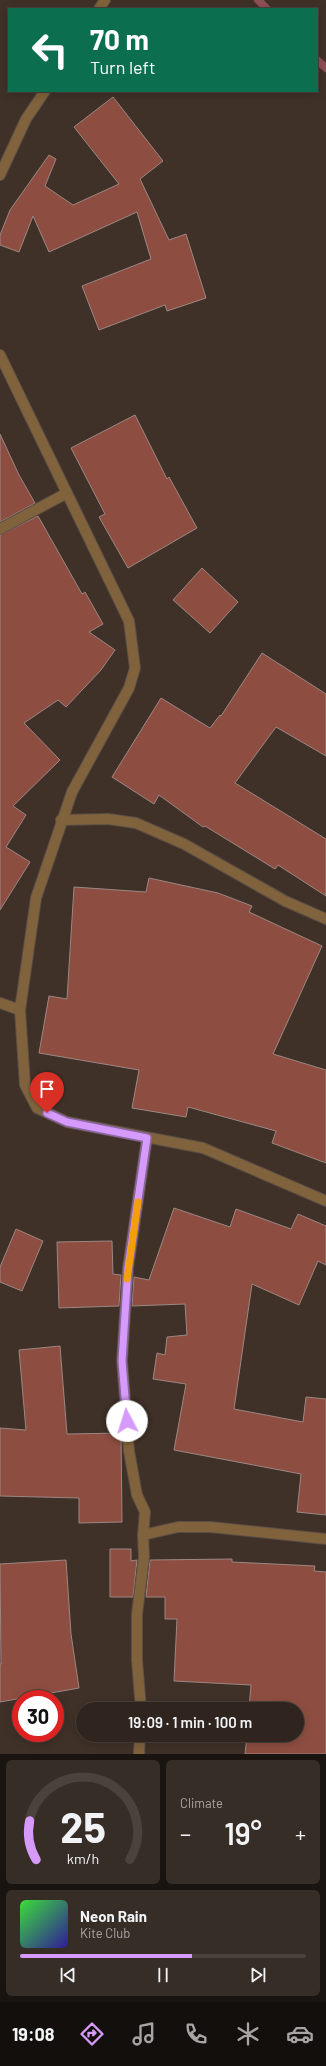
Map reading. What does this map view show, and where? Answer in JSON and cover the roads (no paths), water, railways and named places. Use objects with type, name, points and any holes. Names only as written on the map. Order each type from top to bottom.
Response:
[{"type":"street","points":[[0,175],[26,119],[43,92]]},
{"type":"street","points":[[0,355],[129,620],[134,668],[129,688],[72,792],[61,820],[36,898],[20,1010],[25,1085],[37,1108],[67,1122],[203,1148],[326,1201]]},
{"type":"street","points":[[0,530],[67,493]]},
{"type":"street","points":[[61,820],[108,819],[136,823],[184,844],[285,901],[326,919]]},
{"type":"street","points":[[0,1003],[20,1010]]},
{"type":"street","points":[[140,1702],[137,1660],[137,1622],[144,1557],[143,1534],[145,1512],[136,1495],[129,1451],[122,1361],[128,1268],[147,1138]]},
{"type":"street","points":[[143,1534],[178,1527],[210,1527],[326,1539]]},
{"type":"street","points":[[139,1754],[140,1742]]},
{"type":"waterway","points":[[258,0],[266,8]]},
{"type":"waterway","points":[[318,61],[326,68]]}]
